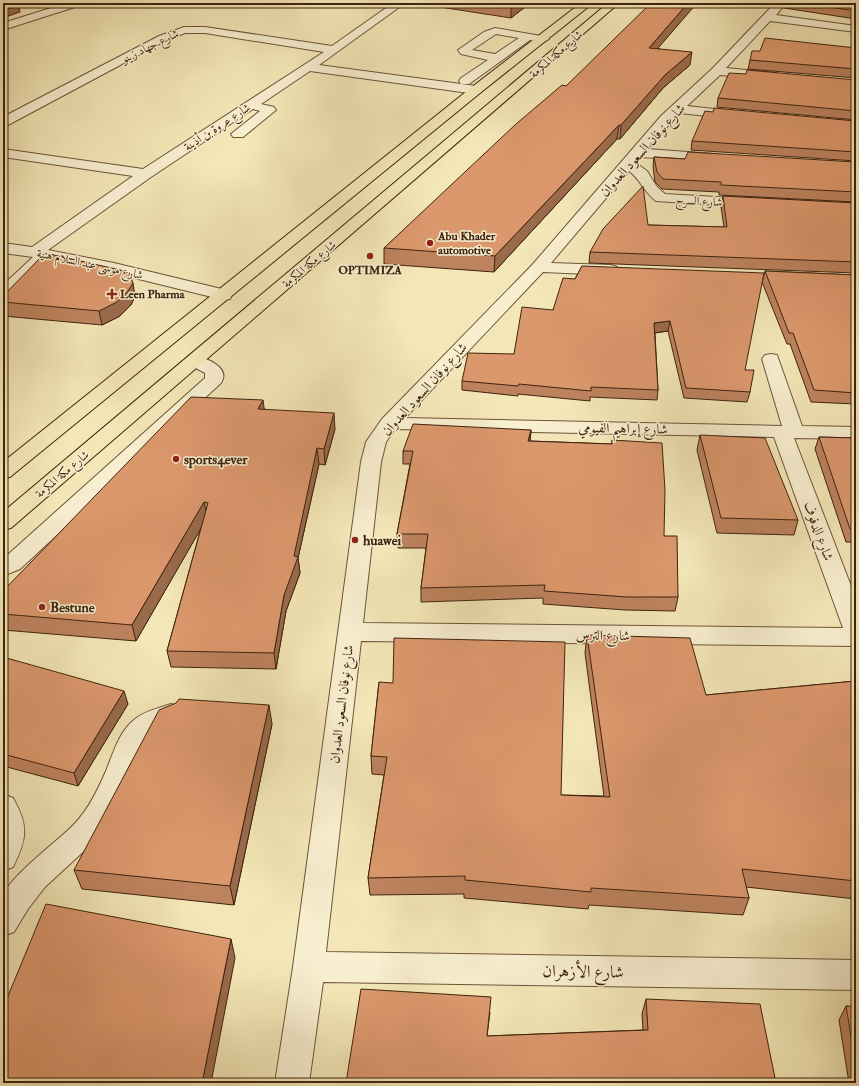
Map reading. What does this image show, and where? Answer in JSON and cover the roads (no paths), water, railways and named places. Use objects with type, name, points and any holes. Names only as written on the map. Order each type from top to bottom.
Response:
[{"type":"main road","name":"شارع مكة المكرمة","points":[[3,472],[224,295],[475,85],[536,38],[588,3]]},
{"type":"main road","name":"شارع مكة المكرمة","points":[[3,523],[196,361],[614,3]]},
{"type":"street","points":[[3,27],[77,3]]},
{"type":"street","name":"شارع عروة بن أذينة","points":[[3,294],[40,253],[146,174],[334,50],[400,3]]},
{"type":"street","points":[[25,9],[44,14]]},
{"type":"street","points":[[774,10],[856,29]]},
{"type":"street","name":"شارع نوفان السعود العدوان","points":[[292,1083],[309,967],[371,462],[376,442],[389,423],[539,267],[677,109],[717,71],[774,10]]},
{"type":"street","name":"شارع جهاد زينو","points":[[3,122],[163,38],[184,30],[206,30],[334,50]]},
{"type":"street","points":[[498,58],[465,52],[464,50],[495,31],[536,38]]},
{"type":"street","points":[[475,85],[498,58],[536,38]]},
{"type":"street","points":[[308,67],[475,85]]},
{"type":"street","points":[[717,71],[788,78]]},
{"type":"street","points":[[407,73],[475,85]]},
{"type":"street","points":[[238,134],[270,110],[250,106]]},
{"type":"street","points":[[677,109],[747,116]]},
{"type":"street","points":[[3,153],[146,174]]},
{"type":"street","points":[[634,159],[726,159]]},
{"type":"street","name":"شارع السرج","points":[[634,159],[651,190],[661,198],[765,204]]},
{"type":"street","name":"شارع موسى عبد السلام هنية","points":[[3,248],[40,253],[224,295]]},
{"type":"street","points":[[539,267],[626,270]]},
{"type":"street","name":"شارع الدفوف","points":[[771,359],[788,432],[856,630]]},
{"type":"street","points":[[3,568],[12,564],[214,379],[214,373],[211,369],[196,361]]},
{"type":"street","name":"شارع إبراهيم الفيومي","points":[[389,423],[856,434]]},
{"type":"street","name":"شارع الترس","points":[[350,632],[856,637]]},
{"type":"street","points":[[3,922],[28,884],[49,864],[72,846],[98,815],[107,799],[130,743],[137,733],[146,724],[171,714]]},
{"type":"street","points":[[3,806],[9,815],[12,828],[10,842],[3,858]]},
{"type":"street","name":"شارع الأزهران","points":[[309,967],[856,975]]},
{"type":"place","name":"Abu Khader automotive","points":[[430,243]]},
{"type":"place","name":"OPTIMIZA","points":[[370,256]]},
{"type":"place","name":"Leen Pharma","points":[[112,294]]},
{"type":"place","name":"sports4ever","points":[[176,459]]},
{"type":"place","name":"huawei","points":[[355,540]]},
{"type":"place","name":"Bestune","points":[[42,607]]}]
